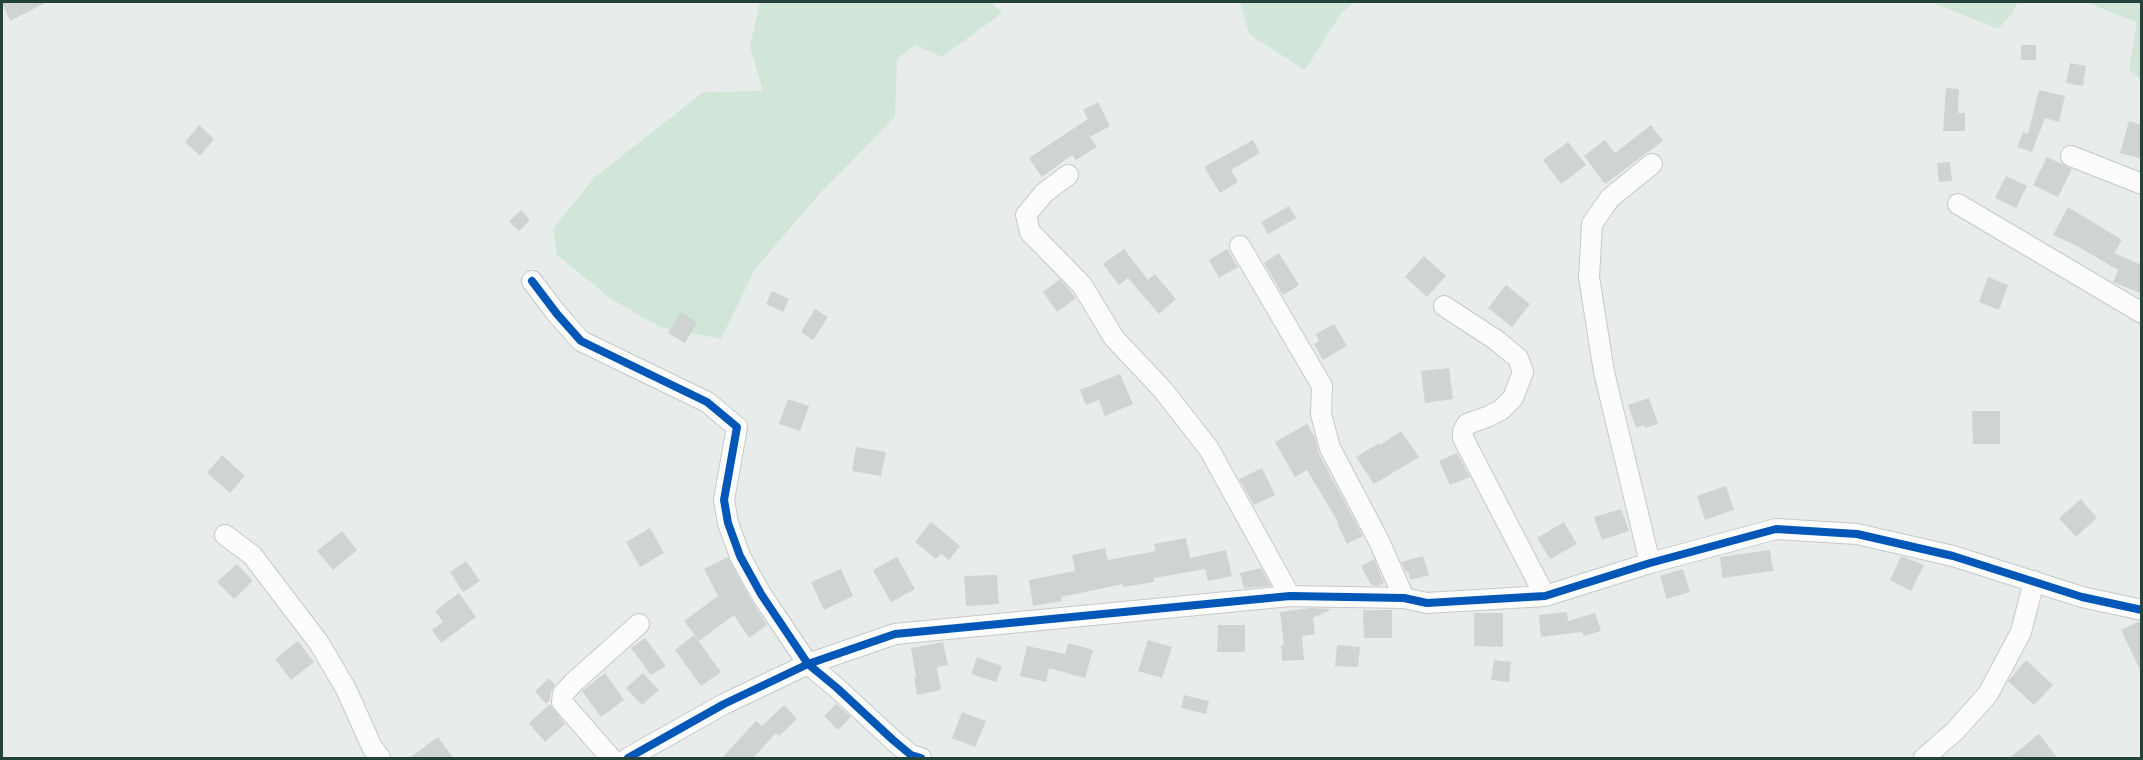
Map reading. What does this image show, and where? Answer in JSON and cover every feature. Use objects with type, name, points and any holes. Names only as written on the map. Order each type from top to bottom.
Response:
[{"type":"street","points":[[2071,156],[2142,184]]},
{"type":"street","points":[[1650,563],[1604,372],[1589,277],[1593,224],[1610,198],[1652,164]]},
{"type":"street","points":[[1068,175],[1044,193],[1026,215],[1030,232],[1082,285],[1114,338],[1163,390],[1209,449],[1290,596]]},
{"type":"street","points":[[1958,204],[2142,313]]},
{"type":"street","points":[[1240,246],[1322,386],[1321,414],[1330,448],[1379,541],[1404,598]]},
{"type":"street","points":[[532,281],[581,341],[707,402],[737,427],[724,500],[728,523],[740,556],[761,594],[808,664],[892,740],[921,759]]},
{"type":"street","points":[[1444,306],[1496,340],[1518,358],[1523,372],[1513,398],[1501,410],[1467,424],[1463,431],[1463,438],[1545,596]]},
{"type":"street","points":[[628,759],[724,704],[808,664],[895,634],[1290,596],[1404,598],[1427,603],[1545,596],[1650,563],[1776,529],[1857,534],[1953,556],[2082,597],[2142,610]]},
{"type":"street","points":[[225,535],[252,555],[319,643],[346,689],[372,747],[380,759]]},
{"type":"street","points":[[1923,759],[1955,731],[1988,694],[2021,632],[2034,581]]},
{"type":"street","points":[[611,759],[562,702],[563,694],[639,624]]},
{"type":"green space","points":[[760,2],[991,2],[1002,13],[942,57],[915,45],[897,59],[895,117],[821,192],[755,269],[721,339],[660,327],[611,299],[557,255],[553,229],[594,178],[703,92],[763,91],[750,46]]},
{"type":"green space","points":[[1240,2],[1354,2],[1340,15],[1305,70],[1249,34]]},
{"type":"green space","points":[[1937,2],[2018,2],[2011,15],[1998,29],[1936,4]]},
{"type":"green space","points":[[2085,2],[2141,2],[2141,80],[2129,70],[2137,22]]},
{"type":"building","points":[[2,2],[47,2],[10,21]]},
{"type":"building","points":[[2021,45],[2036,45],[2036,60],[2021,60]]},
{"type":"building","points":[[2070,63],[2086,66],[2083,86],[2066,83]]},
{"type":"building","points":[[1946,88],[1959,89],[1958,113],[1965,113],[1965,131],[1943,131]]},
{"type":"building","points":[[2039,90],[2065,96],[2059,122],[2045,118],[2032,152],[2017,147],[2023,132],[2028,134]]},
{"type":"building","points":[[1098,102],[1110,126],[1090,137],[1097,147],[1076,160],[1072,155],[1042,177],[1029,158],[1088,119],[1083,110]]},
{"type":"building","points":[[2129,121],[2142,125],[2142,159],[2120,153]]},
{"type":"building","points":[[199,125],[214,139],[200,156],[185,142]]},
{"type":"building","points":[[1651,125],[1663,141],[1605,184],[1584,156],[1605,140],[1615,153]]},
{"type":"building","points":[[1253,140],[1260,153],[1231,170],[1238,182],[1220,193],[1204,167]]},
{"type":"building","points":[[1568,142],[1586,165],[1561,184],[1543,160]]},
{"type":"building","points":[[2047,157],[2072,169],[2058,197],[2033,185]]},
{"type":"building","points":[[1950,162],[1952,181],[1939,182],[1937,163]]},
{"type":"building","points":[[2006,176],[2027,186],[2016,208],[1995,198]]},
{"type":"building","points":[[1289,206],[1296,218],[1268,234],[1261,222]]},
{"type":"building","points":[[2068,207],[2122,240],[2114,253],[2142,265],[2142,294],[2113,282],[2118,270],[2053,235]]},
{"type":"building","points":[[521,210],[530,220],[519,231],[509,221]]},
{"type":"building","points":[[1124,249],[1148,280],[1155,274],[1176,299],[1159,314],[1128,278],[1119,285],[1103,264]]},
{"type":"building","points":[[1227,249],[1238,267],[1219,278],[1209,260]]},
{"type":"building","points":[[1279,253],[1299,285],[1283,295],[1264,263]]},
{"type":"building","points":[[1424,256],[1446,276],[1427,297],[1405,277]]},
{"type":"building","points":[[1988,277],[2008,285],[1999,310],[1979,302]]},
{"type":"building","points":[[1060,279],[1076,298],[1057,312],[1043,292]]},
{"type":"building","points":[[1506,285],[1530,304],[1512,327],[1488,308]]},
{"type":"building","points":[[772,291],[789,299],[783,312],[766,304]]},
{"type":"building","points":[[815,309],[828,317],[813,340],[801,332]]},
{"type":"building","points":[[680,312],[697,322],[685,343],[668,333]]},
{"type":"building","points":[[1334,324],[1347,346],[1323,360],[1314,344],[1319,341],[1316,334]]},
{"type":"building","points":[[1449,368],[1453,399],[1425,403],[1421,371]]},
{"type":"building","points":[[1120,374],[1133,404],[1105,416],[1099,400],[1086,405],[1080,390]]},
{"type":"building","points":[[1649,398],[1658,424],[1636,428],[1628,405]]},
{"type":"building","points":[[788,399],[809,406],[800,431],[779,424]]},
{"type":"building","points":[[1972,411],[2000,411],[2000,444],[1973,444]]},
{"type":"building","points":[[1307,424],[1315,437],[1319,454],[1363,536],[1347,544],[1338,522],[1307,470],[1295,477],[1275,442]]},
{"type":"building","points":[[1401,431],[1419,457],[1374,484],[1356,457]]},
{"type":"building","points":[[856,447],[886,452],[881,476],[852,471]]},
{"type":"building","points":[[1457,453],[1470,477],[1450,485],[1439,461]]},
{"type":"building","points":[[222,455],[245,476],[230,493],[207,473]]},
{"type":"building","points":[[1262,468],[1275,495],[1254,505],[1239,479]]},
{"type":"building","points":[[1726,486],[1734,510],[1705,520],[1697,496]]},
{"type":"building","points":[[2081,499],[2097,518],[2076,537],[2059,518]]},
{"type":"building","points":[[1621,509],[1629,531],[1602,540],[1594,517]]},
{"type":"building","points":[[931,522],[960,546],[949,560],[941,554],[936,559],[915,542]]},
{"type":"building","points":[[1564,522],[1577,544],[1550,559],[1537,538]]},
{"type":"building","points":[[650,528],[664,553],[640,567],[626,542]]},
{"type":"building","points":[[342,531],[357,550],[333,570],[317,551]]},
{"type":"building","points":[[1186,538],[1190,558],[1226,550],[1232,576],[1208,581],[1205,569],[1154,578],[1154,582],[1123,587],[1123,584],[1061,597],[1062,601],[1033,606],[1029,580],[1075,571],[1072,555],[1105,548],[1108,560],[1156,551],[1154,544]]},
{"type":"building","points":[[1770,550],[1773,571],[1722,578],[1720,557]]},
{"type":"building","points":[[1423,556],[1429,575],[1411,580],[1401,562]]},
{"type":"building","points":[[1901,556],[1924,565],[1911,591],[1890,580]]},
{"type":"building","points":[[728,557],[767,625],[749,638],[734,615],[699,641],[684,621],[718,596],[704,569]]},
{"type":"building","points":[[897,557],[915,589],[891,602],[873,570]]},
{"type":"building","points":[[1374,559],[1384,583],[1379,586],[1371,585],[1361,566]]},
{"type":"building","points":[[466,561],[480,581],[463,592],[450,572]]},
{"type":"building","points":[[237,564],[253,581],[234,599],[217,582]]},
{"type":"building","points":[[1261,568],[1271,586],[1244,588],[1240,573]]},
{"type":"building","points":[[841,569],[853,596],[824,610],[811,582]]},
{"type":"building","points":[[1683,569],[1690,592],[1667,599],[1660,576]]},
{"type":"building","points":[[997,575],[999,604],[966,606],[964,576]]},
{"type":"building","points":[[459,593],[476,617],[441,643],[432,630],[443,622],[435,611]]},
{"type":"building","points":[[1310,608],[1332,609],[1313,618],[1315,634],[1302,636],[1304,660],[1282,661],[1281,645],[1284,645],[1280,612]]},
{"type":"building","points":[[1363,610],[1392,610],[1392,638],[1364,638]]},
{"type":"building","points":[[1567,612],[1568,621],[1595,613],[1601,631],[1584,636],[1582,632],[1541,637],[1539,615]]},
{"type":"building","points":[[1474,613],[1503,613],[1503,647],[1474,646]]},
{"type":"building","points":[[2142,622],[2142,674],[2121,630]]},
{"type":"building","points":[[1218,625],[1245,625],[1245,652],[1217,652]]},
{"type":"building","points":[[694,635],[721,672],[701,686],[675,650]]},
{"type":"building","points":[[645,638],[666,666],[651,675],[631,648]]},
{"type":"building","points":[[1148,640],[1172,647],[1162,678],[1138,671]]},
{"type":"building","points":[[298,641],[314,662],[291,680],[275,659]]},
{"type":"building","points":[[943,642],[948,665],[937,667],[941,690],[917,695],[911,648]]},
{"type":"building","points":[[1068,643],[1093,650],[1085,678],[1049,668],[1046,682],[1020,676],[1027,646],[1065,654]]},
{"type":"building","points":[[1337,645],[1360,647],[1358,667],[1335,666]]},
{"type":"building","points":[[977,657],[1002,666],[996,682],[971,674]]},
{"type":"building","points":[[1494,660],[1511,662],[1509,682],[1491,680]]},
{"type":"building","points":[[2026,660],[2053,685],[2034,705],[2008,681]]},
{"type":"building","points":[[605,673],[624,700],[601,717],[582,691]]},
{"type":"building","points":[[643,673],[659,690],[642,705],[626,688]]},
{"type":"building","points":[[549,678],[555,685],[550,700],[546,704],[535,691]]},
{"type":"building","points":[[1184,695],[1209,701],[1206,714],[1181,708]]},
{"type":"building","points":[[550,704],[565,724],[545,742],[529,723]]},
{"type":"building","points":[[836,704],[851,717],[838,730],[824,716]]},
{"type":"building","points":[[784,705],[797,719],[779,736],[776,733],[752,759],[721,759],[756,721],[762,726]]},
{"type":"building","points":[[962,712],[986,721],[975,747],[952,738]]},
{"type":"building","points":[[2039,734],[2058,759],[2008,759]]},
{"type":"building","points":[[438,737],[454,759],[408,759]]},
{"type":"cycle path","points":[[532,281],[581,341],[707,402],[737,427],[724,500],[728,523],[740,556],[761,594],[808,664],[911,755],[921,758]]},
{"type":"cycle path","points":[[628,758],[724,704],[808,664],[895,634],[1290,596],[1404,598],[1427,603],[1545,596],[1650,563],[1776,529],[1857,534],[1953,556],[2082,597],[2142,610]]}]
